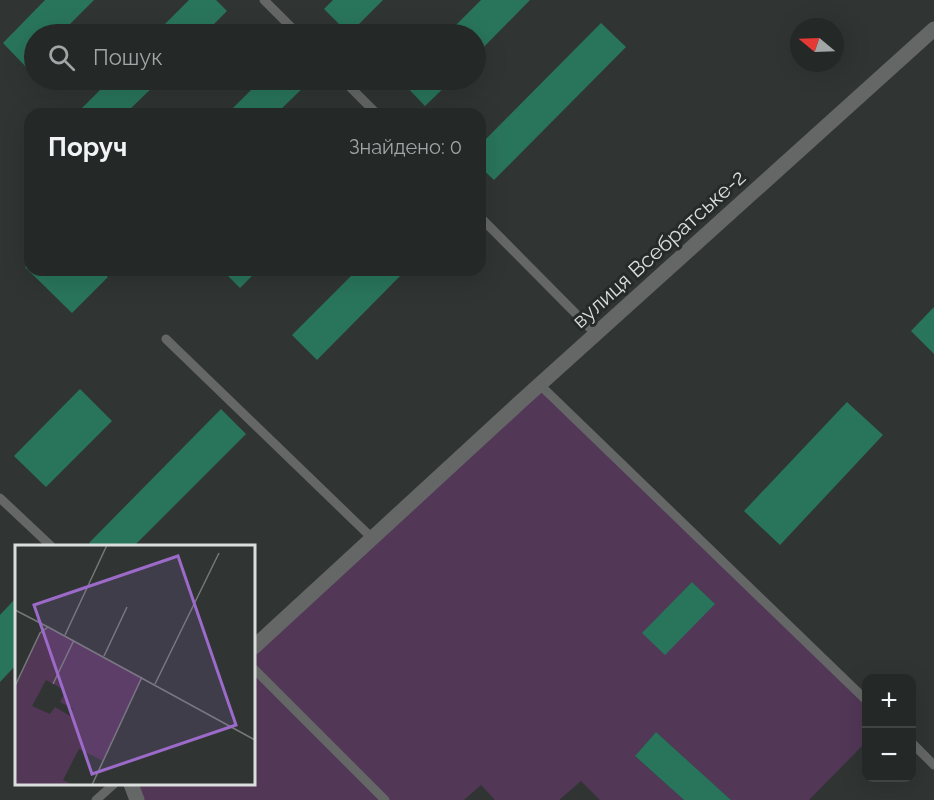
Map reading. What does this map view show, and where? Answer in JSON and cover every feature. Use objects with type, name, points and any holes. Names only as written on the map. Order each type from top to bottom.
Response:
[{"type":"street","name":"вулиця Всебратське-2","points":[[255,646],[539,384],[934,29]]},
{"type":"street","points":[[131,785],[137,800]]},
{"type":"lane","points":[[264,0],[288,24]]},
{"type":"lane","points":[[353,90],[371,108]]},
{"type":"lane","points":[[486,223],[596,334]]},
{"type":"lane","points":[[166,339],[372,538]]},
{"type":"lane","points":[[539,384],[862,695]]},
{"type":"lane","points":[[0,498],[50,545]]},
{"type":"lane","points":[[255,670],[385,800]]},
{"type":"lane","points":[[916,747],[934,765]]},
{"type":"lane","points":[[96,800],[112,785]]},
{"type":"shaded area","points":[[539,384],[862,696],[862,746],[809,800],[731,800],[656,732],[635,756],[684,800],[600,800],[581,781],[559,800],[495,800],[481,785],[464,800],[137,800],[131,785],[255,785],[255,646]],"holes":[[[692,582],[714,603],[643,633]]]},
{"type":"building","points":[[45,0],[94,0],[70,24],[24,24],[24,65],[3,43]]},
{"type":"building","points":[[189,0],[216,0],[227,11],[214,24],[165,24]]},
{"type":"building","points":[[333,0],[383,0],[359,24],[339,24],[324,9]]},
{"type":"building","points":[[481,0],[530,0],[486,45],[486,24],[457,24]]},
{"type":"building","points":[[601,23],[626,47],[494,180],[486,173],[486,139]]},
{"type":"building","points":[[100,90],[150,90],[131,108],[82,108]]},
{"type":"building","points":[[251,90],[301,90],[282,108],[233,108]]},
{"type":"building","points":[[410,90],[442,90],[425,106]]},
{"type":"building","points":[[34,276],[107,276],[72,313]]},
{"type":"building","points":[[228,276],[252,276],[240,288]]},
{"type":"building","points":[[351,276],[400,276],[317,360],[292,335]]},
{"type":"building","points":[[934,307],[934,354],[911,331]]},
{"type":"building","points":[[80,389],[112,421],[46,487],[14,456]]},
{"type":"building","points":[[847,402],[883,435],[780,545],[744,511]]},
{"type":"building","points":[[221,409],[246,434],[135,545],[92,545],[89,543]]},
{"type":"building","points":[[692,582],[715,604],[665,655],[642,633]]},
{"type":"building","points":[[15,599],[15,666],[0,682],[0,615]]},
{"type":"building","points":[[656,732],[731,800],[684,800],[635,756]]}]
